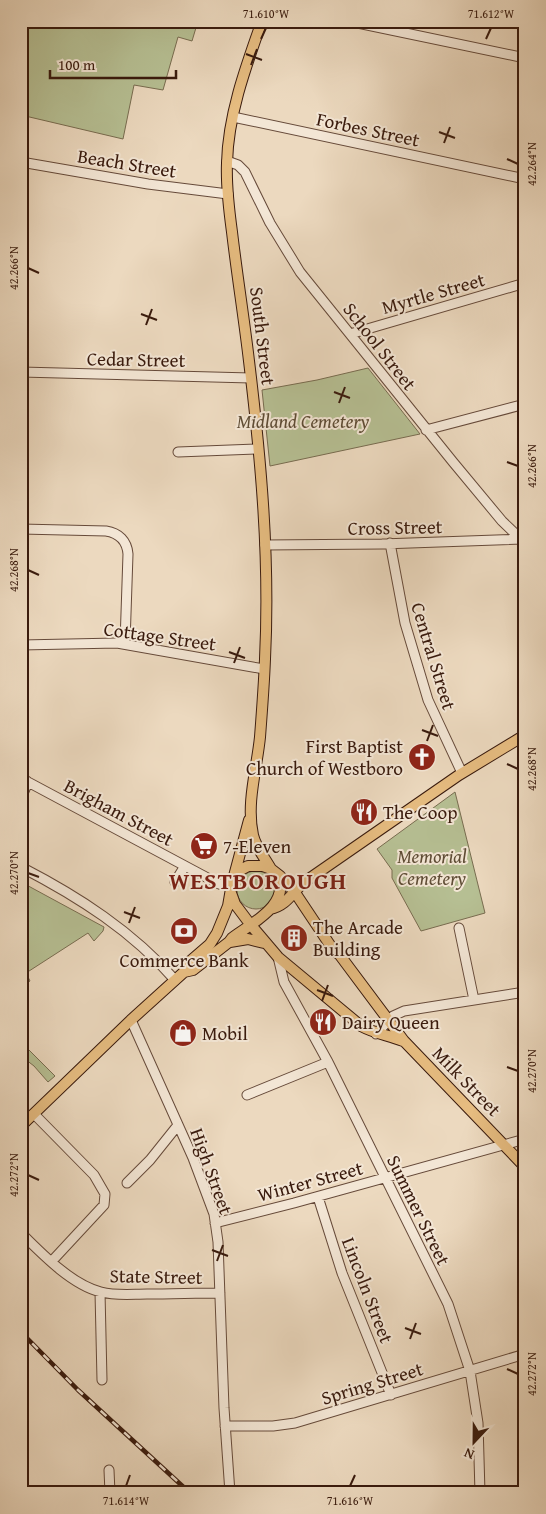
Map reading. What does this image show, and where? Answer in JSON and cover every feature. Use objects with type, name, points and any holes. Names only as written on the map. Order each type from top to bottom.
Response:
[{"type":"main road","name":"South Street","points":[[234,876],[251,809],[260,736],[267,619],[265,545],[258,449],[228,194],[227,161],[233,117],[242,80],[262,21]]},
{"type":"main road","points":[[240,909],[252,915],[277,908],[291,897],[296,889],[462,773],[525,735]]},
{"type":"main road","name":"South Street","points":[[251,809],[253,837],[261,854],[274,872]]},
{"type":"main road","points":[[21,1126],[131,1020],[184,972],[188,964],[210,944],[222,924],[234,876],[241,869],[248,866],[260,865],[274,872],[280,886],[280,894],[277,901],[193,970],[184,972]]},
{"type":"main road","name":"Milk Street","points":[[274,872],[296,889],[324,937],[334,951],[339,954],[404,1041],[525,1167]]},
{"type":"main road","points":[[231,889],[235,904],[265,944],[278,957],[361,1026],[376,1034],[404,1041]]},
{"type":"main road","points":[[229,942],[248,939],[265,944]]},
{"type":"street","points":[[348,21],[525,58]]},
{"type":"street","name":"Forbes Street","points":[[233,117],[525,179]]},
{"type":"street","name":"School Street","points":[[227,161],[238,165],[245,172],[270,223],[290,256],[350,334],[426,430],[502,521],[524,540]]},
{"type":"street","name":"Beach Street","points":[[21,162],[148,184],[228,194]]},
{"type":"street","name":"Myrtle Street","points":[[350,334],[525,283]]},
{"type":"street","name":"Cedar Street","points":[[21,372],[251,378]]},
{"type":"street","points":[[426,430],[525,404]]},
{"type":"street","points":[[178,452],[258,449]]},
{"type":"street","points":[[21,529],[106,531],[120,536],[126,543],[128,554],[125,643]]},
{"type":"street","name":"Cross Street","points":[[265,545],[524,540]]},
{"type":"street","name":"Central Street","points":[[390,544],[405,623],[428,700],[462,773]]},
{"type":"street","name":"Cottage Street","points":[[21,646],[125,643],[264,669]]},
{"type":"street","points":[[21,798],[25,779]]},
{"type":"street","name":"Brigham Street","points":[[25,779],[231,889]]},
{"type":"street","points":[[21,866],[69,892],[106,916],[145,948],[175,980]]},
{"type":"street","points":[[175,882],[185,866]]},
{"type":"street","points":[[459,928],[474,1000]]},
{"type":"street","name":"Summer Street","points":[[278,957],[284,982],[328,1062],[448,1304],[470,1371],[478,1423],[480,1493]]},
{"type":"street","points":[[376,1034],[388,1021],[404,1011],[525,992]]},
{"type":"street","name":"High Street","points":[[131,1020],[178,1125],[214,1214],[230,1493]]},
{"type":"street","points":[[248,1095],[328,1062]]},
{"type":"street","points":[[34,1114],[94,1175],[105,1194],[104,1205],[52,1261]]},
{"type":"street","points":[[127,1182],[150,1160],[178,1125]]},
{"type":"street","name":"Winter Street","points":[[215,1224],[525,1139]]},
{"type":"street","name":"Lincoln Street","points":[[318,1196],[342,1273],[391,1395]]},
{"type":"street","name":"State Street","points":[[21,1233],[72,1277],[85,1286],[100,1292],[118,1294],[220,1293]]},
{"type":"street","points":[[100,1292],[102,1380]]},
{"type":"street","name":"Spring Street","points":[[226,1426],[273,1426],[295,1423],[525,1354]]},
{"type":"street","points":[[109,1470],[110,1493]]},
{"type":"green space","points":[[21,21],[198,21],[192,41],[178,37],[163,90],[134,85],[123,139],[21,115]]},
{"type":"green space","name":"Midland Cemetery","points":[[368,368],[420,434],[270,466],[262,390]]},
{"type":"green space","name":"Memorial Cemetery","points":[[455,792],[485,913],[421,931],[392,878],[392,870],[377,849]]},
{"type":"green space","points":[[256,871],[269,877],[275,890],[269,903],[256,909],[243,903],[237,890],[243,877]]},
{"type":"green space","points":[[21,882],[104,927],[103,931],[94,941],[88,933],[26,973],[30,981],[21,987]]},
{"type":"green space","points":[[21,1042],[55,1076],[48,1082],[34,1066],[21,1056]]},
{"type":"railway","points":[[21,1332],[78,1390],[190,1493]]},
{"type":"place","name":"First Baptist Church of Westboro","points":[[422,757]]},
{"type":"place","name":"The Coop","points":[[364,812]]},
{"type":"place","name":"7-Eleven","points":[[204,846]]},
{"type":"place","name":"Commerce Bank","points":[[184,931]]},
{"type":"place","name":"The Arcade Building","points":[[294,938]]},
{"type":"place","name":"Dairy Queen","points":[[323,1022]]},
{"type":"place","name":"Mobil","points":[[183,1033]]},
{"type":"district","name":"WESTBOROUGH","points":[[258,880]]}]
